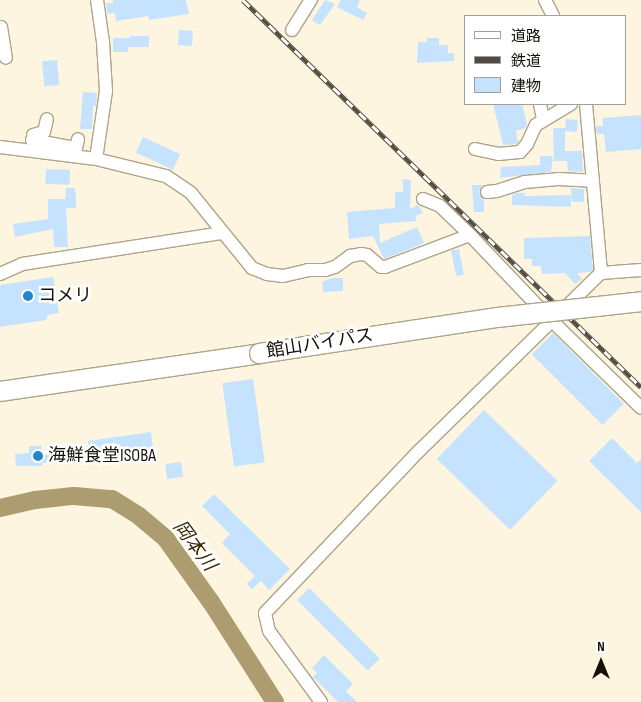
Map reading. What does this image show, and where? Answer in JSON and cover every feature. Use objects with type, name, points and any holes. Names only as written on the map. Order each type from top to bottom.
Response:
[{"type":"highway","name":"館山バイパス","points":[[0,391],[497,316],[641,301]]},
{"type":"street","points":[[96,159],[106,91],[104,42],[97,0]]},
{"type":"street","points":[[292,30],[311,0]]},
{"type":"street","points":[[545,0],[552,15]]},
{"type":"street","points":[[1,27],[6,58]]},
{"type":"street","points":[[540,105],[543,119]]},
{"type":"street","points":[[475,149],[498,154],[520,152],[527,144],[536,125],[543,119],[569,105]]},
{"type":"street","points":[[586,105],[601,273]]},
{"type":"street","points":[[47,119],[44,132],[33,138],[76,148],[78,139]]},
{"type":"street","points":[[0,147],[96,159],[166,176],[191,193],[252,268],[267,274],[283,276],[308,270],[325,270],[335,267],[350,256],[361,254],[367,255],[381,267],[385,267],[470,234]]},
{"type":"street","points":[[487,192],[497,191],[525,182],[558,179],[593,180]]},
{"type":"street","points":[[423,199],[440,206],[470,234],[552,321],[641,408]]},
{"type":"street","points":[[0,274],[22,264],[223,232]]},
{"type":"street","points":[[321,702],[269,631],[265,613],[420,451],[601,273],[641,270]]},
{"type":"building","points":[[113,0],[186,0],[189,14],[149,20],[148,16],[116,21],[115,13],[107,14],[106,3],[113,3]]},
{"type":"building","points":[[325,0],[335,4],[320,25],[312,20]]},
{"type":"building","points":[[341,0],[360,0],[357,7],[367,13],[363,20],[337,7]]},
{"type":"building","points":[[179,30],[193,31],[192,46],[178,45]]},
{"type":"building","points":[[130,36],[149,36],[149,47],[128,47],[128,52],[113,52],[113,38],[130,38]]},
{"type":"building","points":[[427,38],[439,38],[439,45],[448,45],[448,53],[454,53],[454,61],[417,63],[418,42],[427,42]]},
{"type":"building","points":[[57,60],[59,85],[44,86],[42,61]]},
{"type":"building","points":[[83,92],[97,93],[96,106],[93,106],[92,129],[80,129]]},
{"type":"building","points":[[493,105],[522,105],[527,124],[525,128],[516,131],[518,142],[516,144],[503,145]]},
{"type":"building","points":[[641,115],[641,149],[606,152],[604,134],[597,134],[596,126],[603,126],[603,118]]},
{"type":"building","points":[[566,119],[578,120],[577,132],[565,131]]},
{"type":"building","points":[[553,128],[565,128],[565,151],[582,151],[583,172],[568,171],[567,161],[554,161]]},
{"type":"building","points":[[143,137],[180,154],[173,170],[136,152]]},
{"type":"building","points":[[540,156],[553,156],[551,172],[500,178],[501,167],[540,165]]},
{"type":"building","points":[[46,169],[70,170],[69,185],[45,184]]},
{"type":"building","points":[[403,179],[411,180],[410,209],[418,205],[423,213],[415,216],[417,221],[379,224],[380,243],[417,227],[424,243],[384,259],[373,236],[349,239],[347,212],[395,208],[395,192],[403,192]]},
{"type":"building","points":[[472,185],[482,185],[479,192],[484,200],[484,212],[474,212]]},
{"type":"building","points":[[66,188],[75,188],[76,197],[76,208],[66,208],[68,247],[54,247],[53,229],[15,237],[13,224],[48,219],[48,199],[65,199]]},
{"type":"building","points":[[571,188],[584,189],[584,202],[572,202]]},
{"type":"building","points":[[525,193],[525,196],[571,195],[571,207],[512,205],[512,195]]},
{"type":"building","points":[[590,236],[593,270],[577,273],[582,279],[575,284],[565,273],[542,274],[541,266],[532,266],[532,259],[524,259],[524,238]]},
{"type":"building","points":[[459,249],[464,275],[456,276],[451,251]]},
{"type":"building","points":[[53,277],[59,313],[48,315],[46,320],[0,327],[0,285]]},
{"type":"building","points":[[332,278],[343,278],[343,291],[323,292],[322,282]]},
{"type":"building","points":[[553,333],[624,404],[602,425],[532,354]]},
{"type":"building","points":[[253,379],[265,462],[234,466],[222,383]]},
{"type":"building","points":[[484,410],[557,481],[510,530],[437,459]]},
{"type":"building","points":[[151,432],[154,456],[139,458],[139,453],[90,458],[88,441]]},
{"type":"building","points":[[612,438],[637,463],[641,459],[641,512],[589,461]]},
{"type":"building","points":[[29,446],[41,446],[42,455],[50,455],[50,463],[42,463],[42,466],[16,466],[15,454],[29,453]]},
{"type":"building","points":[[181,462],[183,477],[167,479],[165,464]]},
{"type":"building","points":[[214,494],[290,569],[269,590],[261,581],[252,589],[247,584],[255,576],[222,543],[230,534],[202,506]]},
{"type":"building","points":[[309,588],[380,659],[368,671],[297,600]]},
{"type":"building","points":[[324,655],[353,684],[346,691],[357,702],[338,702],[313,677],[317,673],[312,668]]},
{"type":"waterway","name":"岡本川","points":[[0,508],[35,500],[74,496],[112,499],[139,516],[166,539],[211,602],[275,702]]},
{"type":"railway","points":[[243,0],[641,387]]},
{"type":"place","name":"コメリ","points":[[28,296]]},
{"type":"place","name":"海鮮食堂ISOBA","points":[[38,456]]}]
